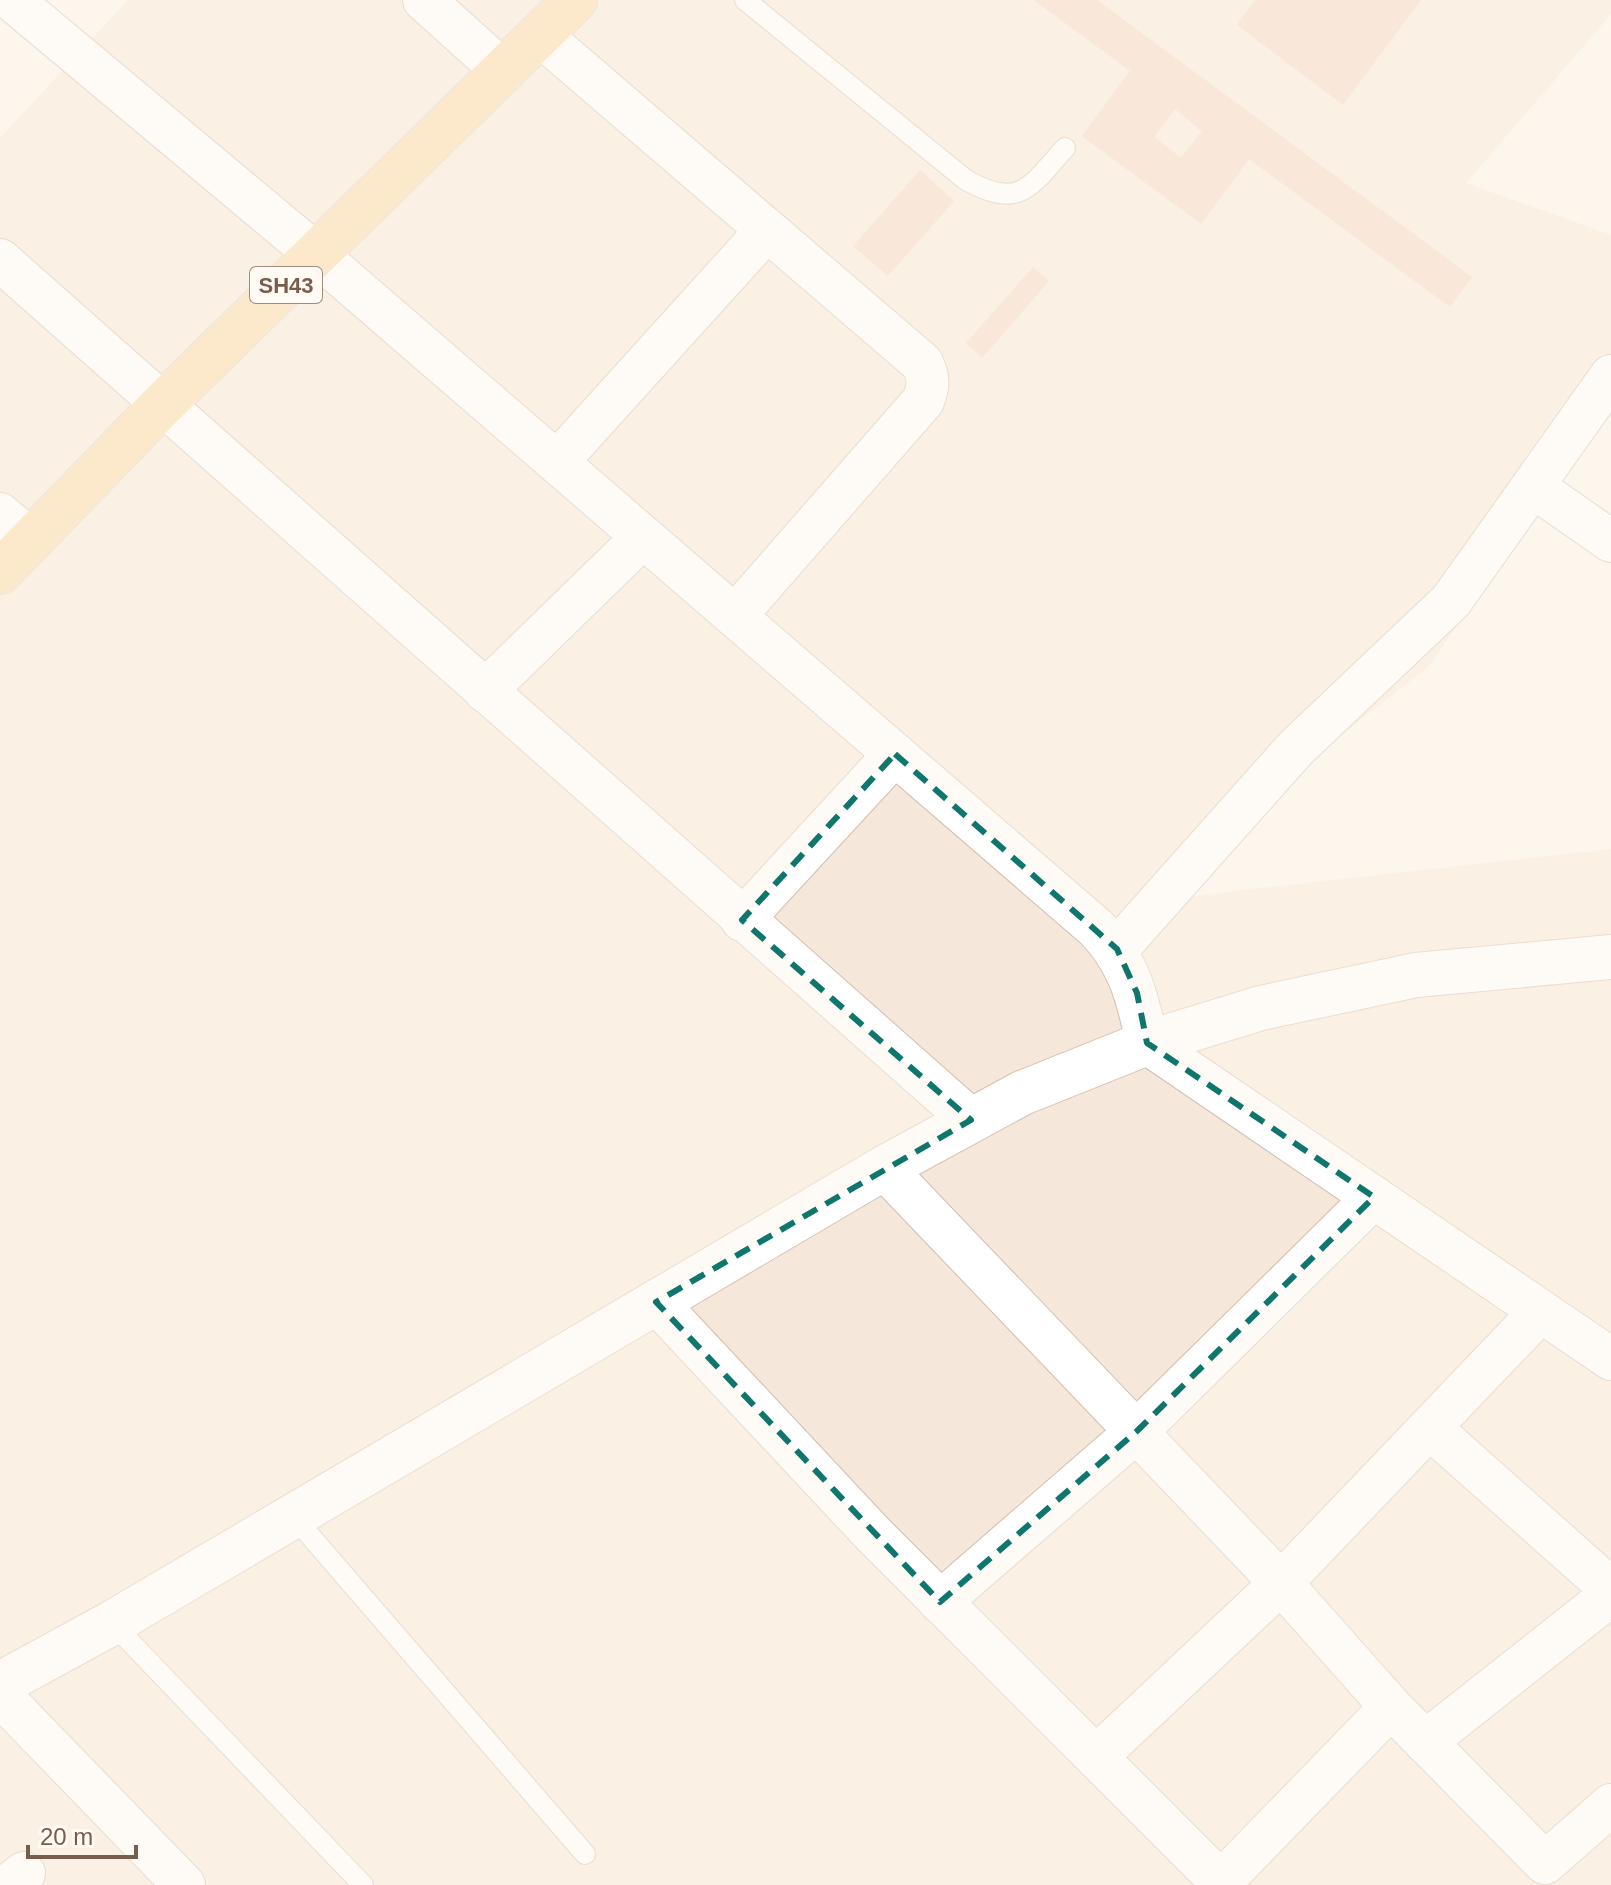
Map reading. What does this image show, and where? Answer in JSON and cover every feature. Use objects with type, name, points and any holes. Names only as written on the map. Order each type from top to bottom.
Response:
[{"type":"main road","name":"SH43","points":[[0,572],[16,528],[162,405],[575,0]]},
{"type":"street","points":[[12,0],[317,255],[1117,949],[1137,993],[1147,1043],[1611,1359]]},
{"type":"street","points":[[424,0],[504,72]]},
{"type":"street","points":[[540,35],[922,363],[928,375],[928,389],[923,401],[735,616]]},
{"type":"street","points":[[557,462],[766,231]]},
{"type":"street","points":[[0,260],[971,1120]]},
{"type":"street","points":[[1117,949],[1295,749],[1451,601],[1535,488],[1611,376]]},
{"type":"street","points":[[1535,488],[1611,541]]},
{"type":"street","points":[[485,691],[643,537]]},
{"type":"street","points":[[742,920],[895,754]]},
{"type":"street","points":[[0,1684],[112,1623],[884,1168],[1022,1093],[1147,1043],[1261,1008],[1416,975],[1611,957]]},
{"type":"street","points":[[884,1168],[1281,1583],[1425,1742],[1536,1876],[1611,1805]]},
{"type":"street","points":[[940,1602],[1137,1431],[1374,1197]]},
{"type":"street","points":[[656,1302],[940,1602],[1223,1884],[1391,1707]]},
{"type":"street","points":[[1096,1757],[1281,1583],[1541,1311]]},
{"type":"street","points":[[1425,1742],[1611,1592],[1430,1428]]},
{"type":"street","points":[[0,1695],[184,1885]]},
{"type":"lane","points":[[745,0],[966,180],[986,191],[1007,197],[1026,191],[1065,148]]},
{"type":"lane","points":[[293,1516],[585,1854]]},
{"type":"lane","points":[[112,1623],[363,1885]]},
{"type":"highlighted area","points":[[895,754],[1117,949],[1137,993],[1147,1043],[1374,1197],[1137,1431],[940,1602],[656,1302],[971,1120],[742,920]]},
{"type":"shaded area","points":[[128,0],[1611,0],[1611,14],[1466,183],[1611,235],[1611,401],[1430,665],[1130,903],[1611,849],[1611,1885],[0,1885],[0,138]]},
{"type":"building","points":[[1034,0],[1097,0],[1472,277],[1450,307],[1249,159],[1201,224],[1082,136],[1130,71]],"holes":[[[1175,109],[1202,131],[1181,158],[1154,137]]]},
{"type":"building","points":[[1255,0],[1421,0],[1343,105],[1237,25]]},
{"type":"building","points":[[920,170],[954,201],[888,276],[853,246]]},
{"type":"building","points":[[1033,267],[1049,281],[982,358],[966,343]]}]
